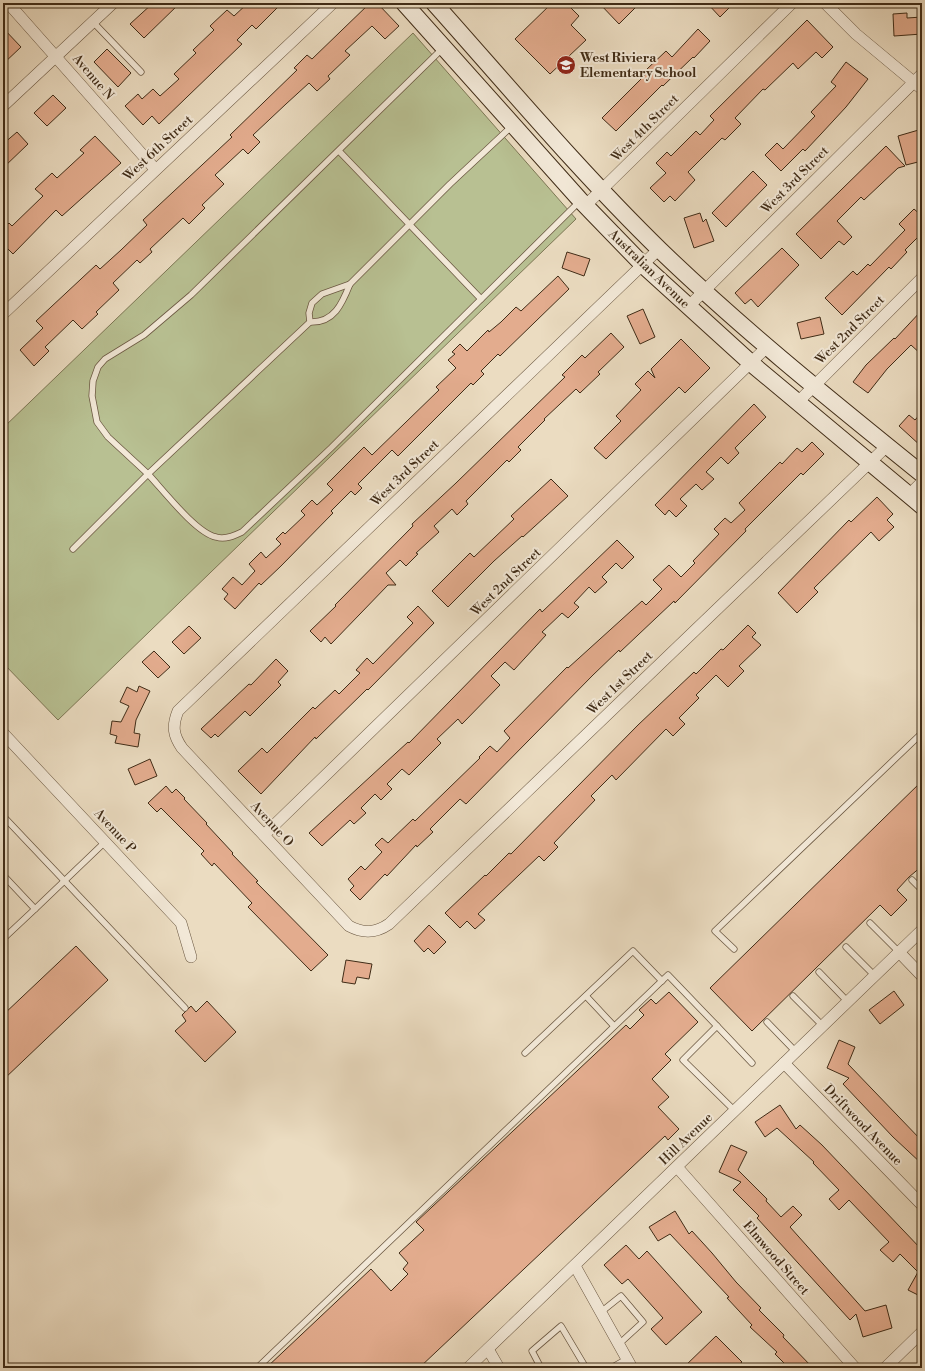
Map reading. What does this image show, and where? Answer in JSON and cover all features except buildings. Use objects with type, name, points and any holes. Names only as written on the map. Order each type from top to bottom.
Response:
[{"type":"main road","name":"Australian Avenue","points":[[404,3],[583,204],[642,264],[752,364],[910,494],[922,506]]},
{"type":"main road","name":"Australian Avenue","points":[[442,6],[602,190],[658,249],[704,292],[767,347],[922,474]]},
{"type":"street","points":[[3,106],[113,3]]},
{"type":"street","name":"West 6th Street","points":[[3,314],[155,169],[333,3]]},
{"type":"street","name":"West 4th Street","points":[[583,204],[602,190],[792,3]]},
{"type":"street","points":[[825,3],[856,34],[918,85]]},
{"type":"street","name":"Avenue N","points":[[9,4],[155,169]]},
{"type":"street","name":"West 3rd Street","points":[[688,307],[918,85],[922,74]]},
{"type":"street","name":"West 3rd Street","points":[[175,720],[178,711],[658,249]]},
{"type":"street","name":"West 2nd Street","points":[[798,402],[922,278]]},
{"type":"street","name":"West 2nd Street","points":[[264,836],[752,364],[767,347]]},
{"type":"street","name":"West 1st Street","points":[[367,932],[381,930],[389,924],[887,446]]},
{"type":"street","points":[[910,494],[922,482]]},
{"type":"street","name":"Avenue O","points":[[175,720],[174,731],[182,748],[350,926],[358,931],[367,932]]},
{"type":"street","name":"Avenue P","points":[[3,732],[182,923],[191,957]]},
{"type":"street","name":"Hill Avenue","points":[[468,1368],[922,930]]},
{"type":"street","points":[[899,952],[922,976]]},
{"type":"street","name":"Driftwood Avenue","points":[[784,1063],[922,1205]]},
{"type":"street","name":"Elmwood Street","points":[[677,1167],[854,1368]]},
{"type":"street","points":[[575,1266],[629,1363]]},
{"type":"street","points":[[886,1367],[922,1332]]},
{"type":"street","points":[[488,1349],[499,1368]]},
{"type":"lane","points":[[93,22],[141,72]]},
{"type":"lane","points":[[444,48],[191,295],[144,335],[105,359],[98,367],[93,381],[92,396],[98,422],[108,437],[148,474],[199,529],[216,537],[230,537],[242,532],[331,448],[481,299],[583,204]]},
{"type":"lane","points":[[310,322],[309,313],[312,303],[322,294],[350,284],[408,225],[513,125]]},
{"type":"lane","points":[[339,151],[408,225],[481,299]]},
{"type":"lane","points":[[73,549],[148,474],[310,322],[320,322],[333,314],[346,296],[350,284]]},
{"type":"lane","points":[[734,949],[715,931],[922,733]]},
{"type":"lane","points":[[3,816],[185,1008]]},
{"type":"lane","points":[[3,939],[105,842]]},
{"type":"lane","points":[[3,875],[36,909]]},
{"type":"lane","points":[[912,880],[922,890]]},
{"type":"lane","points":[[870,923],[899,952]]},
{"type":"lane","points":[[846,947],[875,976]]},
{"type":"lane","points":[[525,1053],[633,951],[662,981]]},
{"type":"lane","points":[[819,972],[848,1002]]},
{"type":"lane","points":[[257,1368],[668,975],[752,1063]]},
{"type":"lane","points":[[586,996],[614,1026]]},
{"type":"lane","points":[[793,996],[823,1026]]},
{"type":"lane","points":[[767,1022],[796,1052]]},
{"type":"lane","points":[[716,1026],[683,1060],[735,1111]]},
{"type":"lane","points":[[601,1312],[621,1296],[643,1322],[619,1344]]},
{"type":"lane","points":[[542,1368],[532,1351],[561,1326],[586,1368]]},
{"type":"lane","points":[[611,1368],[629,1363]]},
{"type":"green space","points":[[413,33],[576,219],[58,720],[3,663],[3,428]]},
{"type":"place","name":"West Riviera Elementary School","points":[[566,65]]}]
